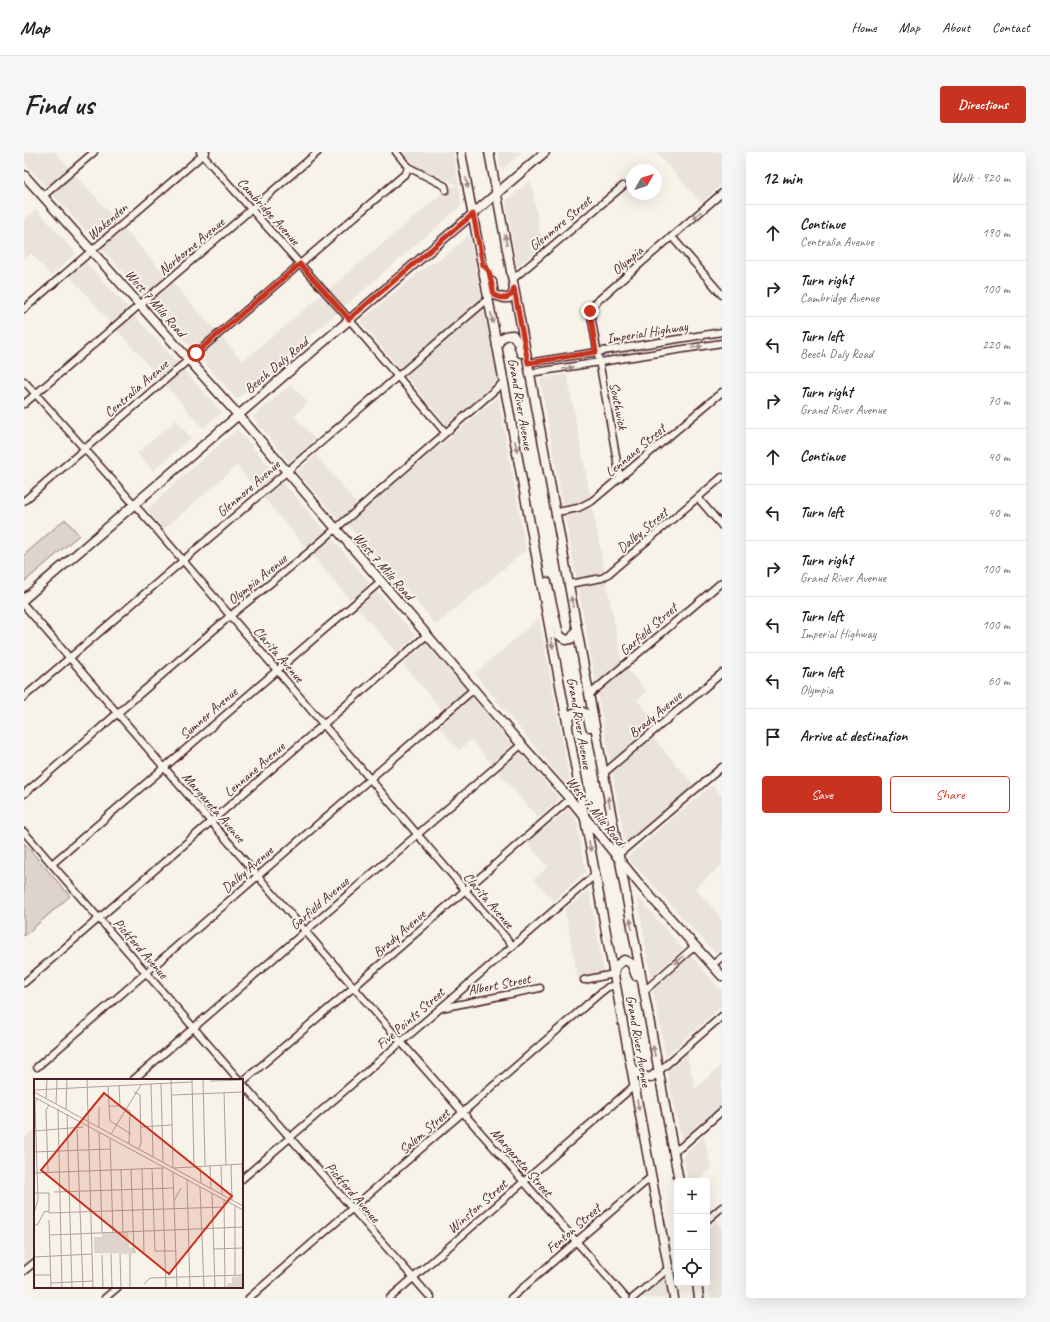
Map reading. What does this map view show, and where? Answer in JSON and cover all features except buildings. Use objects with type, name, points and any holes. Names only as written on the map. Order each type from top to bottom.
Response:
[{"type":"main road","name":"Grand River Avenue","points":[[461,152],[484,266],[497,346],[674,1298]]},
{"type":"main road","name":"Grand River Avenue","points":[[489,152],[557,512],[643,992],[679,1178]]},
{"type":"main road","name":"Beech Daly Road","points":[[24,598],[237,414],[545,152]]},
{"type":"main road","name":"West 7 Mile Road","points":[[24,175],[237,414],[521,745],[570,799],[584,818],[722,976]]},
{"type":"main road","points":[[484,266],[489,271],[494,295],[509,298],[513,294],[514,288]]},
{"type":"main road","points":[[497,346],[502,338],[508,334],[515,336],[531,409],[540,425]]},
{"type":"main road","points":[[537,558],[545,571],[559,635],[566,640],[571,639],[577,630]]},
{"type":"main road","points":[[568,728],[568,720],[571,714],[579,711],[584,712],[587,715],[592,741],[600,751]]},
{"type":"main road","points":[[614,974],[618,962],[624,960],[628,961],[634,967],[638,984],[643,992]]},
{"type":"main road","points":[[631,1067],[645,1077],[650,1078],[658,1072]]},
{"type":"main road","points":[[697,1286],[699,1298]]},
{"type":"street","points":[[43,196],[94,152]]},
{"type":"street","name":"Norborne Avenue","points":[[24,404],[318,152]]},
{"type":"street","points":[[396,152],[408,167],[445,186],[446,190]]},
{"type":"street","name":"Cambridge Avenue","points":[[203,153],[349,319],[445,432]]},
{"type":"street","name":"Wakenden","points":[[24,309],[203,153]]},
{"type":"street","name":"Centralia Avenue","points":[[24,501],[406,173],[408,167]]},
{"type":"street","name":"Glenmore Street","points":[[513,278],[623,186]]},
{"type":"street","name":"Olympia","points":[[598,363],[590,312],[591,307],[722,193]]},
{"type":"street","points":[[672,237],[721,293]]},
{"type":"street","name":"Glenmore Avenue","points":[[24,697],[489,298]]},
{"type":"street","name":"Imperial Highway","points":[[528,363],[722,332]]},
{"type":"street","name":"Imperial Highway","points":[[530,373],[722,344]]},
{"type":"street","name":"Southwick","points":[[598,363],[620,478]]},
{"type":"street","name":"Clarita Avenue","points":[[24,381],[134,504],[513,946]]},
{"type":"street","name":"Olympia Avenue","points":[[24,794],[504,382]]},
{"type":"street","name":"Lennane Street","points":[[557,512],[578,508],[585,505],[620,478],[722,392]]},
{"type":"street","name":"Dalby Street","points":[[569,584],[602,578],[608,575],[722,477]]},
{"type":"street","points":[[698,498],[722,526]]},
{"type":"street","name":"Sumner Avenue","points":[[52,864],[276,670],[381,582]]},
{"type":"street","name":"Garfield Street","points":[[589,695],[722,582]]},
{"type":"street","name":"Margareta Avenue","points":[[24,605],[401,1042]]},
{"type":"street","name":"Lennane Avenue","points":[[24,983],[427,635]]},
{"type":"street","name":"Brady Avenue","points":[[604,773],[722,673]]},
{"type":"street","name":"Dalby Avenue","points":[[36,1067],[474,689]]},
{"type":"street","name":"Garfield Avenue","points":[[134,1079],[521,745]]},
{"type":"street","points":[[620,858],[722,767]]},
{"type":"street","name":"Brady Avenue","points":[[243,1082],[354,988],[570,799]]},
{"type":"street","name":"Pickford Avenue","points":[[24,832],[238,1079]]},
{"type":"street","name":"Five Points Street","points":[[243,1178],[595,875]]},
{"type":"street","points":[[643,992],[695,946]]},
{"type":"street","points":[[712,965],[722,957]]},
{"type":"street","points":[[584,980],[614,974]]},
{"type":"street","name":"Salem Street","points":[[249,1298],[604,990],[608,987],[616,985]]},
{"type":"street","name":"Albert Street","points":[[440,1008],[540,988]]},
{"type":"street","points":[[658,1072],[722,1016]]},
{"type":"street","name":"Margareta Street","points":[[401,1042],[626,1298]]},
{"type":"street","name":"Pickford Avenue","points":[[243,1084],[431,1298]]},
{"type":"street","name":"Winston Street","points":[[390,1298],[634,1086]]},
{"type":"street","points":[[674,1150],[681,1146],[722,1111]]},
{"type":"street","name":"Fenton Street","points":[[511,1298],[651,1177]]},
{"type":"street","points":[[710,1217],[722,1207]]},
{"type":"street","points":[[24,1271],[34,1263]]},
{"type":"street","points":[[633,1298],[668,1269]]},
{"type":"street","points":[[105,1298],[117,1288]]},
{"type":"shaded area","points":[[24,152],[55,152],[243,361],[450,187],[458,185],[415,166],[403,152],[453,152],[462,205],[237,399],[24,162]]},
{"type":"shaded area","points":[[498,152],[522,152],[501,170]]},
{"type":"shaded area","points":[[656,152],[722,152],[722,184],[701,203]]},
{"type":"shaded area","points":[[531,180],[540,233],[546,242],[517,267],[506,201]]},
{"type":"shaded area","points":[[36,209],[76,253],[51,276],[31,253],[26,258],[24,256],[24,220]]},
{"type":"shaded area","points":[[469,235],[498,380],[447,425],[360,321],[428,265],[437,262]]},
{"type":"shaded area","points":[[86,262],[222,412],[203,428],[70,276]]},
{"type":"shaded area","points":[[567,374],[622,663],[647,692],[637,700],[663,730],[654,739],[695,786],[625,842],[540,379]]},
{"type":"shaded area","points":[[291,384],[308,403],[294,416],[315,440],[289,462],[253,417]]},
{"type":"shaded area","points":[[498,397],[526,550],[436,625],[381,559],[372,554],[347,524]]},
{"type":"shaded area","points":[[176,420],[191,438],[153,471],[137,453]]},
{"type":"shaded area","points":[[237,429],[370,583],[350,600],[237,466],[163,530],[147,509]]},
{"type":"shaded area","points":[[316,455],[357,504],[339,520],[297,472]]},
{"type":"shaded area","points":[[65,519],[79,535],[24,582],[24,555]]},
{"type":"shaded area","points":[[377,591],[416,636],[397,653],[358,609]]},
{"type":"shaded area","points":[[539,618],[572,792],[475,674]]},
{"type":"shaded area","points":[[426,644],[560,799],[538,818],[471,740],[459,750],[439,727],[449,718],[403,664]]},
{"type":"shaded area","points":[[712,785],[722,796],[722,865],[695,888],[720,916],[719,917],[722,921],[722,949],[716,954],[627,857]]},
{"type":"shaded area","points":[[568,809],[576,819],[586,872],[553,901],[534,879],[548,867],[528,843]]},
{"type":"shaded area","points":[[24,843],[70,896],[24,936]]},
{"type":"shaded area","points":[[589,889],[604,973],[578,979],[565,910]]},
{"type":"shaded area","points":[[637,896],[683,949],[651,977]]},
{"type":"shaded area","points":[[691,956],[722,991],[722,1006],[666,1056],[653,990]]},
{"type":"shaded area","points":[[687,1054],[695,1089],[722,1065],[722,1107],[682,1142],[667,1072]]},
{"type":"shaded area","points":[[34,1130],[34,1255],[24,1263],[24,1139]]},
{"type":"shaded area","points":[[704,1136],[711,1168],[699,1178],[687,1178],[683,1155]]},
{"type":"shaded area","points":[[718,1220],[722,1233],[722,1296],[720,1298],[710,1298],[708,1286],[710,1286],[710,1227]]},
{"type":"shaded area","points":[[668,1270],[673,1298],[643,1298],[642,1292]]},
{"type":"route","points":[[196,353],[300,264],[349,319],[473,214],[483,265],[489,271],[494,295],[499,298],[509,298],[512,296],[514,288],[528,363],[596,352],[590,311]]}]
